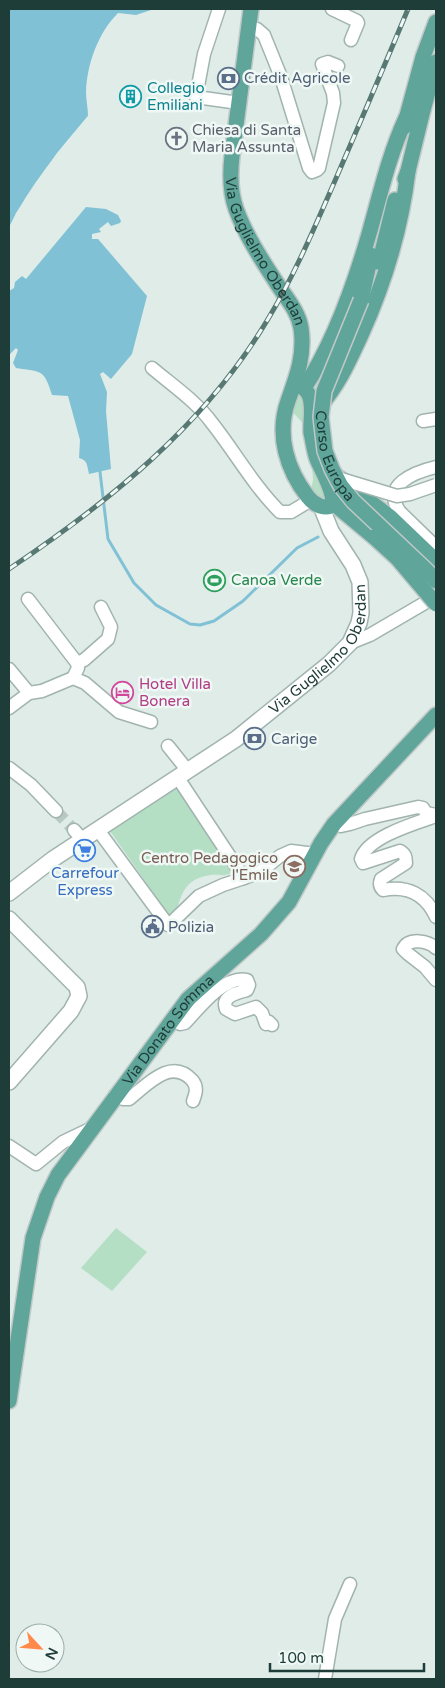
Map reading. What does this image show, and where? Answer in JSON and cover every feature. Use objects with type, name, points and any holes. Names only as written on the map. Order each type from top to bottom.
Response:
[{"type":"main road","name":"Via Guglielmo Oberdan","points":[[251,9],[230,176],[236,209],[276,282],[296,311],[303,344],[299,387],[284,415],[283,444],[300,486],[327,506]]},
{"type":"main road","name":"Corso Europa","points":[[361,300],[372,251],[401,145],[406,118],[423,58],[436,22]]},
{"type":"main road","name":"Corso Europa","points":[[436,62],[408,171],[395,201],[382,252],[324,391],[321,417],[326,450],[332,469],[341,486],[353,501],[436,581]]},
{"type":"main road","points":[[406,118],[394,144],[369,236],[350,296],[312,377],[299,387],[309,395],[313,444],[333,494],[327,506],[374,537],[397,558],[432,602]]},
{"type":"main road","points":[[311,417],[334,390],[345,371],[383,284],[399,228],[408,171]]},
{"type":"main road","points":[[321,468],[334,477],[341,479],[390,517],[436,561]]},
{"type":"main road","name":"Via Donato Somma","points":[[9,1401],[30,1252],[38,1221],[58,1175],[115,1095],[194,992],[262,934],[276,919],[289,902],[334,824],[436,715]]},
{"type":"street","points":[[220,9],[204,54],[196,97],[239,103]]},
{"type":"street","points":[[332,9],[358,21],[351,40]]},
{"type":"street","points":[[249,27],[257,29],[264,35],[281,77],[309,168],[312,172],[319,168],[334,110],[333,93],[322,64],[328,62],[338,66]]},
{"type":"street","points":[[152,368],[192,401],[212,422],[250,477],[280,512],[327,506]]},
{"type":"street","points":[[423,421],[436,419]]},
{"type":"street","points":[[436,467],[403,480],[395,492],[397,507],[436,547]]},
{"type":"street","points":[[341,479],[397,496],[410,494],[436,485]]},
{"type":"street","name":"Via Guglielmo Oberdan","points":[[9,893],[53,859],[78,835],[98,830],[236,739],[329,664],[350,643],[359,623],[361,591],[357,572],[332,530],[327,506]]},
{"type":"street","points":[[9,708],[29,693],[42,691],[73,678],[78,668],[77,663],[28,599]]},
{"type":"street","points":[[350,643],[432,602]]},
{"type":"street","points":[[77,663],[84,660],[108,639],[112,627],[100,607]]},
{"type":"street","points":[[9,669],[29,693]]},
{"type":"street","points":[[73,678],[85,683],[119,712],[150,722]]},
{"type":"street","points":[[168,746],[244,878]]},
{"type":"street","points":[[9,768],[31,785],[56,811]]},
{"type":"street","points":[[334,824],[341,826],[365,818],[418,807],[423,808],[426,813],[436,816]]},
{"type":"street","points":[[436,816],[373,842],[362,854],[361,859],[363,863],[393,852],[400,851],[404,853],[406,863],[381,880],[381,888],[383,890],[392,888],[406,889],[420,895],[432,908],[436,917]]},
{"type":"street","points":[[98,830],[168,925],[198,896],[260,872],[280,856],[291,851],[315,854]]},
{"type":"street","points":[[9,919],[77,987],[79,996],[71,1011],[9,1082]]},
{"type":"street","points":[[436,948],[432,945],[412,940],[403,949],[425,967],[436,980]]},
{"type":"street","points":[[173,1018],[180,1024],[185,1023],[223,986],[240,979],[247,980],[249,985],[247,990],[231,995],[226,999],[226,1009],[235,1014],[256,1007],[262,1012],[266,1024],[269,1022],[272,1025]]},
{"type":"street","points":[[115,1095],[123,1099],[129,1099],[165,1072],[176,1070],[191,1078],[196,1085],[193,1101]]},
{"type":"street","points":[[9,1146],[36,1164],[63,1142],[90,1129]]},
{"type":"street","points":[[326,1679],[335,1619],[350,1584]]},
{"type":"green space","points":[[300,396],[307,399],[306,427],[291,410],[294,398]]},
{"type":"green space","points":[[312,464],[326,496],[323,498],[318,498],[311,490],[313,480]]},
{"type":"green space","points":[[177,786],[234,871],[225,875],[203,877],[190,883],[180,899],[176,914],[171,918],[110,831]]},
{"type":"green space","points":[[116,1228],[147,1252],[112,1291],[81,1268]]},
{"type":"water","points":[[9,9],[154,9],[136,15],[118,13],[99,39],[91,60],[87,81],[88,116],[35,183],[9,227]]},
{"type":"water","points":[[86,207],[106,209],[118,215],[120,223],[111,226],[108,222],[99,229],[101,232],[92,234],[92,239],[98,239],[147,296],[132,354],[111,379],[103,372],[100,374],[107,392],[106,411],[111,469],[89,474],[86,462],[79,458],[80,440],[68,396],[52,395],[47,380],[41,373],[16,368],[13,363],[18,350],[16,348],[9,355],[9,291],[14,288],[15,282],[22,276],[26,279]]},
{"type":"pier","points":[[88,116],[90,117],[59,155],[9,229],[16,213],[57,153]]},
{"type":"waterway","points":[[100,472],[108,539],[134,583],[156,605],[190,624],[200,625],[214,621],[243,601],[297,548],[318,537]]},
{"type":"tunnel","points":[[56,811],[74,830]]},
{"type":"railway","points":[[9,569],[83,517],[152,459],[185,427],[243,357],[268,319],[303,252],[408,9]]},
{"type":"place","name":"Crédit Agricole","points":[[228,78]]},
{"type":"place","name":"Collegio Emiliani","points":[[131,97]]},
{"type":"place","name":"Chiesa di Santa Maria Assunta","points":[[176,139]]},
{"type":"place","name":"Canoa Verde","points":[[215,580]]},
{"type":"place","name":"Hotel Villa Bonera","points":[[123,693]]},
{"type":"place","name":"Carige","points":[[255,739]]},
{"type":"place","name":"Carrefour Express","points":[[85,850]]},
{"type":"place","name":"Centro Pedagogico l'Emile","points":[[294,867]]},
{"type":"place","name":"Polizia","points":[[152,927]]}]
